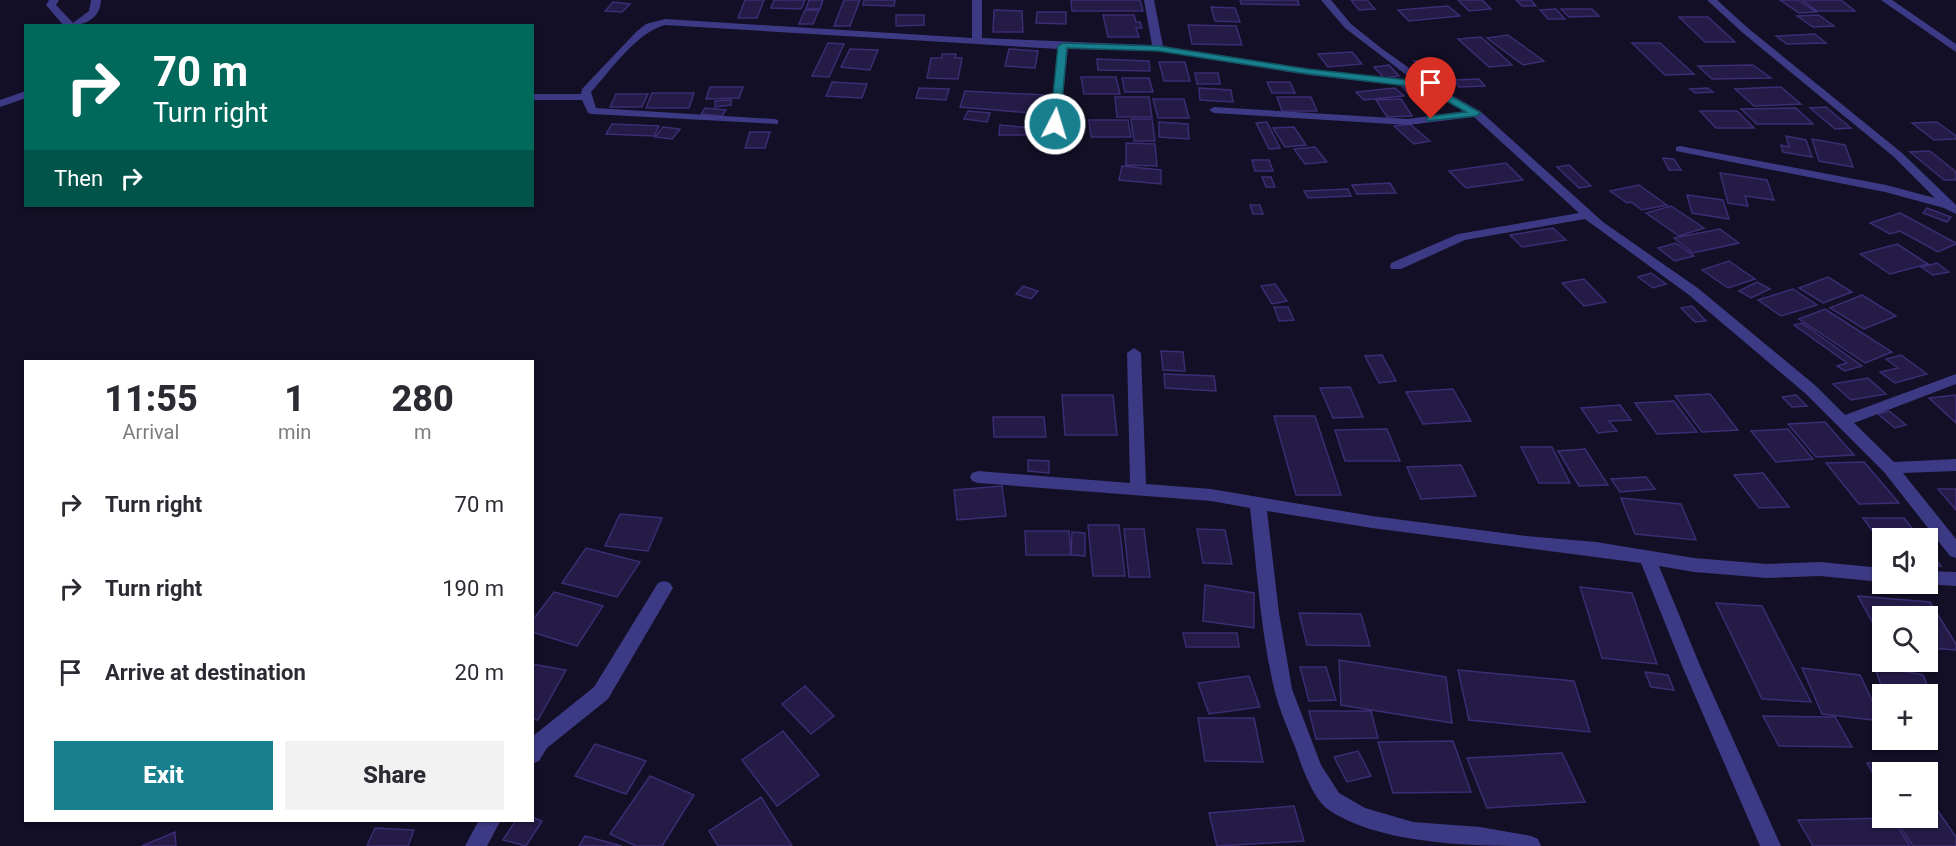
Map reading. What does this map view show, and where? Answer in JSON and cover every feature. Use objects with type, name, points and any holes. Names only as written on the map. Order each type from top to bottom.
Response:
[{"type":"street","points":[[54,0],[51,5],[68,24]]},
{"type":"street","points":[[78,24],[93,14],[96,0]]},
{"type":"street","points":[[977,0],[977,40]]},
{"type":"street","points":[[1149,0],[1158,48]]},
{"type":"street","points":[[1326,0],[1348,26],[1426,85],[1476,113],[1588,215],[1694,292],[1780,363],[1844,421],[1890,468],[1956,551]]},
{"type":"street","points":[[1712,0],[1746,32],[1923,177],[1952,207]]},
{"type":"street","points":[[1886,0],[1956,49]]},
{"type":"street","points":[[774,122],[604,113],[592,111],[586,91],[639,34],[649,26],[665,22],[1063,46],[1158,48],[1308,72],[1426,85]]},
{"type":"street","points":[[1055,124],[1063,46]]},
{"type":"street","points":[[0,104],[24,95]]},
{"type":"street","points":[[534,97],[586,97]]},
{"type":"street","points":[[1214,110],[1408,122],[1476,113]]},
{"type":"street","points":[[1680,149],[1886,189],[1952,207]]},
{"type":"street","points":[[1396,266],[1462,237],[1588,215]]},
{"type":"street","points":[[1134,353],[1138,489]]},
{"type":"street","points":[[1844,421],[1956,379]]},
{"type":"street","points":[[1890,468],[1956,465]]},
{"type":"street","points":[[978,477],[1211,495],[1372,522],[1526,543],[1596,549],[1694,565],[1757,570],[1820,569],[1872,574]]},
{"type":"street","points":[[1258,503],[1270,613],[1283,688],[1313,770],[1332,800],[1361,817],[1413,832],[1480,837],[1531,846]]},
{"type":"street","points":[[1647,558],[1692,668],[1771,846]]},
{"type":"street","points":[[1938,578],[1956,579]]},
{"type":"street","points":[[534,752],[540,742],[601,693],[664,588]]},
{"type":"street","points":[[475,846],[490,822]]},
{"type":"building","points":[[745,0],[764,0],[757,18],[738,18]]},
{"type":"building","points":[[774,0],[805,0],[801,9],[771,8]]},
{"type":"building","points":[[809,0],[823,0],[820,9],[806,9]]},
{"type":"building","points":[[844,0],[860,0],[850,26],[834,26]]},
{"type":"building","points":[[864,0],[895,0],[894,6],[863,5]]},
{"type":"building","points":[[1071,0],[1140,0],[1143,11],[1072,11]]},
{"type":"building","points":[[1240,0],[1298,0],[1299,5],[1241,4]]},
{"type":"building","points":[[1351,0],[1367,0],[1375,9],[1359,10]]},
{"type":"building","points":[[1458,0],[1482,0],[1491,9],[1469,11]]},
{"type":"building","points":[[1516,0],[1531,0],[1536,6],[1522,6]]},
{"type":"building","points":[[1780,0],[1798,0],[1816,12],[1799,13]]},
{"type":"building","points":[[1802,0],[1841,0],[1855,11],[1817,11]]},
{"type":"building","points":[[613,2],[630,4],[622,12],[605,11]]},
{"type":"building","points":[[1448,6],[1460,16],[1409,21],[1398,10]]},
{"type":"building","points":[[1211,7],[1235,8],[1240,22],[1215,21]]},
{"type":"building","points":[[1556,9],[1565,19],[1548,19],[1540,10]]},
{"type":"building","points":[[1561,9],[1592,9],[1599,16],[1569,17]]},
{"type":"building","points":[[805,10],[819,10],[813,24],[799,24]]},
{"type":"building","points":[[994,10],[1022,11],[1023,32],[993,32]]},
{"type":"building","points":[[1037,12],[1066,12],[1066,24],[1036,23]]},
{"type":"building","points":[[896,15],[924,15],[924,25],[896,26]]},
{"type":"building","points":[[1103,15],[1134,15],[1136,22],[1140,22],[1142,28],[1136,28],[1139,37],[1108,37]]},
{"type":"building","points":[[1819,15],[1834,26],[1813,27],[1797,16]]},
{"type":"building","points":[[1679,17],[1708,17],[1735,42],[1705,42]]},
{"type":"building","points":[[1188,25],[1236,26],[1242,45],[1192,44]]},
{"type":"building","points":[[1815,34],[1826,43],[1787,44],[1776,36]]},
{"type":"building","points":[[1508,35],[1544,61],[1523,65],[1487,38]]},
{"type":"building","points":[[1481,37],[1512,65],[1489,67],[1458,39]]},
{"type":"building","points":[[828,43],[844,44],[829,77],[812,76]]},
{"type":"building","points":[[1632,43],[1660,43],[1694,74],[1665,75]]},
{"type":"building","points":[[850,49],[878,50],[870,70],[841,67]]},
{"type":"building","points":[[1009,49],[1038,51],[1035,68],[1005,66]]},
{"type":"building","points":[[1352,52],[1362,64],[1328,67],[1318,54]]},
{"type":"building","points":[[942,54],[956,54],[955,58],[962,58],[958,79],[927,78],[931,58],[942,58]]},
{"type":"building","points":[[1097,59],[1149,61],[1150,71],[1098,70]]},
{"type":"building","points":[[1426,60],[1433,67],[1442,71],[1425,73],[1414,61]]},
{"type":"building","points":[[1159,62],[1185,62],[1190,81],[1164,81]]},
{"type":"building","points":[[1389,65],[1399,76],[1384,78],[1374,67]]},
{"type":"building","points":[[1753,65],[1771,78],[1712,79],[1698,66]]},
{"type":"building","points":[[1195,73],[1218,73],[1220,84],[1197,84]]},
{"type":"building","points":[[1081,77],[1116,77],[1120,94],[1084,94]]},
{"type":"building","points":[[1122,78],[1149,78],[1153,92],[1125,92]]},
{"type":"building","points":[[1479,79],[1485,86],[1459,87],[1454,80]]},
{"type":"building","points":[[832,82],[867,84],[862,98],[826,96]]},
{"type":"building","points":[[1267,82],[1290,82],[1295,93],[1272,93]]},
{"type":"building","points":[[1417,86],[1437,107],[1423,108],[1402,87]]},
{"type":"building","points":[[710,87],[743,87],[739,98],[706,99]]},
{"type":"building","points":[[1781,87],[1801,104],[1754,106],[1735,89]]},
{"type":"building","points":[[919,88],[949,89],[946,100],[916,98]]},
{"type":"building","points":[[1199,88],[1231,90],[1233,102],[1200,100]]},
{"type":"building","points":[[1395,88],[1404,96],[1364,100],[1356,92]]},
{"type":"building","points":[[1708,88],[1713,92],[1695,93],[1690,89]]},
{"type":"building","points":[[965,91],[1044,95],[1043,114],[960,107]]},
{"type":"building","points":[[652,93],[694,93],[689,108],[646,108]]},
{"type":"building","points":[[616,94],[648,94],[642,107],[610,107]]},
{"type":"building","points":[[1115,97],[1149,97],[1152,117],[1117,117]]},
{"type":"building","points":[[1277,97],[1311,97],[1317,111],[1282,111]]},
{"type":"building","points":[[1153,99],[1184,99],[1189,118],[1158,118]]},
{"type":"building","points":[[1401,99],[1412,116],[1387,117],[1376,100]]},
{"type":"building","points":[[731,100],[731,105],[715,107],[715,101]]},
{"type":"building","points":[[1826,107],[1851,128],[1835,129],[1810,108]]},
{"type":"building","points":[[705,108],[726,110],[722,116],[701,114]]},
{"type":"building","points":[[1796,108],[1813,124],[1757,124],[1741,109]]},
{"type":"building","points":[[968,111],[990,113],[987,122],[964,119]]},
{"type":"building","points":[[1700,111],[1737,111],[1754,128],[1716,128]]},
{"type":"building","points":[[1131,119],[1152,119],[1155,141],[1134,141]]},
{"type":"building","points":[[1089,120],[1128,120],[1131,137],[1091,137]]},
{"type":"building","points":[[1159,122],[1188,124],[1189,139],[1159,137]]},
{"type":"building","points":[[1267,122],[1280,148],[1269,149],[1256,123]]},
{"type":"building","points":[[1937,122],[1956,136],[1956,139],[1934,140],[1912,123]]},
{"type":"building","points":[[612,124],[659,126],[654,136],[606,134]]},
{"type":"building","points":[[1410,124],[1430,141],[1414,144],[1394,126]]},
{"type":"building","points":[[1000,125],[1032,128],[1030,135],[999,135]]},
{"type":"building","points":[[663,127],[680,129],[672,139],[655,137]]},
{"type":"building","points":[[1294,127],[1306,145],[1285,147],[1273,128]]},
{"type":"building","points":[[750,132],[770,132],[765,148],[745,148]]},
{"type":"building","points":[[1786,136],[1806,140],[1812,157],[1783,152],[1781,145],[1789,147]]},
{"type":"building","points":[[1812,139],[1845,145],[1853,167],[1819,161]]},
{"type":"building","points":[[1126,143],[1155,144],[1157,166],[1126,165]]},
{"type":"building","points":[[1315,147],[1327,162],[1305,164],[1294,149]]},
{"type":"building","points":[[1930,151],[1956,172],[1956,180],[1944,180],[1910,152]]},
{"type":"building","points":[[1663,158],[1674,159],[1681,170],[1669,170]]},
{"type":"building","points":[[1252,160],[1269,160],[1273,171],[1255,171]]},
{"type":"building","points":[[1506,163],[1523,180],[1466,188],[1449,171]]},
{"type":"building","points":[[1569,165],[1591,186],[1579,188],[1557,167]]},
{"type":"building","points":[[1122,166],[1161,170],[1161,184],[1119,180]]},
{"type":"building","points":[[1720,173],[1767,180],[1774,200],[1745,196],[1748,206],[1728,203]]},
{"type":"building","points":[[1262,177],[1271,177],[1275,187],[1266,187]]},
{"type":"building","points":[[1390,183],[1396,193],[1357,194],[1352,185]]},
{"type":"building","points":[[1639,185],[1667,205],[1642,210],[1610,191]]},
{"type":"building","points":[[1348,189],[1351,196],[1308,198],[1304,191]]},
{"type":"building","points":[[1687,195],[1723,200],[1729,219],[1692,213]]},
{"type":"building","points":[[1250,205],[1260,205],[1263,214],[1253,214]]},
{"type":"building","points":[[1671,206],[1704,228],[1679,236],[1646,213]]},
{"type":"building","points":[[1927,208],[1951,217],[1947,222],[1923,213]]},
{"type":"building","points":[[1900,213],[1956,244],[1938,252],[1900,231],[1890,234],[1870,223]]},
{"type":"building","points":[[1553,228],[1566,240],[1522,247],[1510,235]]},
{"type":"building","points":[[1720,229],[1739,243],[1693,253],[1674,238]]},
{"type":"building","points":[[1676,243],[1694,256],[1675,261],[1658,248]]},
{"type":"building","points":[[1897,244],[1928,264],[1890,274],[1860,254]]},
{"type":"building","points":[[1729,261],[1755,279],[1728,288],[1702,270]]},
{"type":"building","points":[[1937,263],[1949,272],[1933,275],[1921,267]]},
{"type":"building","points":[[1651,273],[1666,284],[1653,288],[1638,277]]},
{"type":"building","points":[[1828,277],[1852,292],[1823,303],[1799,288]]},
{"type":"building","points":[[1584,279],[1606,302],[1584,306],[1562,283]]},
{"type":"building","points":[[1757,282],[1770,289],[1751,298],[1739,291]]},
{"type":"building","points":[[1275,284],[1287,301],[1272,304],[1261,286]]},
{"type":"building","points":[[1023,286],[1038,291],[1031,299],[1016,294]]},
{"type":"building","points":[[1793,289],[1817,305],[1781,316],[1758,300]]},
{"type":"building","points":[[1862,295],[1896,316],[1864,329],[1830,308]]},
{"type":"building","points":[[1692,306],[1706,321],[1695,322],[1681,308]]},
{"type":"building","points":[[1274,307],[1288,307],[1294,320],[1279,321]]},
{"type":"building","points":[[1825,309],[1892,352],[1865,363],[1799,319]]},
{"type":"building","points":[[1802,323],[1862,366],[1845,371],[1837,366],[1847,363],[1794,325]]},
{"type":"building","points":[[1161,351],[1183,352],[1185,371],[1163,370]]},
{"type":"building","points":[[1382,355],[1396,381],[1379,383],[1365,356]]},
{"type":"building","points":[[1901,355],[1927,374],[1895,383],[1880,372],[1898,368],[1886,359]]},
{"type":"building","points":[[1164,374],[1214,376],[1216,391],[1165,388]]},
{"type":"building","points":[[1868,378],[1886,394],[1851,400],[1833,384]]},
{"type":"building","points":[[1350,387],[1363,417],[1333,418],[1320,388]]},
{"type":"building","points":[[1453,389],[1471,421],[1423,424],[1406,392]]},
{"type":"building","points":[[1710,394],[1738,430],[1702,432],[1675,396]]},
{"type":"building","points":[[1062,395],[1113,395],[1117,435],[1065,435]]},
{"type":"building","points":[[1796,395],[1807,406],[1792,407],[1782,397]]},
{"type":"building","points":[[1956,395],[1956,423],[1929,398]]},
{"type":"building","points":[[1674,401],[1697,432],[1657,434],[1635,403]]},
{"type":"building","points":[[1620,405],[1631,420],[1609,421],[1617,431],[1598,433],[1581,408]]},
{"type":"building","points":[[1889,411],[1906,425],[1895,428],[1878,414]]},
{"type":"building","points":[[1274,416],[1315,416],[1341,495],[1296,495]]},
{"type":"building","points":[[993,417],[1044,417],[1046,437],[994,437]]},
{"type":"building","points":[[1825,422],[1854,455],[1816,457],[1788,424]]},
{"type":"building","points":[[1387,429],[1400,461],[1345,461],[1335,430]]},
{"type":"building","points":[[1788,429],[1813,459],[1776,462],[1751,431]]},
{"type":"building","points":[[1521,447],[1552,447],[1570,483],[1539,483]]},
{"type":"building","points":[[1585,449],[1608,485],[1579,486],[1558,451]]},
{"type":"building","points":[[1028,460],[1049,461],[1049,473],[1028,471]]},
{"type":"building","points":[[1864,462],[1899,503],[1859,504],[1826,463]]},
{"type":"building","points":[[1461,465],[1476,496],[1421,499],[1407,467]]},
{"type":"building","points":[[1763,473],[1789,507],[1759,508],[1734,475]]},
{"type":"building","points":[[1646,477],[1655,489],[1620,492],[1611,479]]},
{"type":"building","points":[[1002,486],[1006,516],[957,520],[954,490]]},
{"type":"building","points":[[1938,489],[1956,489],[1956,510]]},
{"type":"building","points":[[1621,498],[1681,504],[1696,540],[1635,534]]},
{"type":"building","points":[[620,514],[662,518],[648,551],[605,546]]},
{"type":"building","points":[[1863,518],[1904,518],[1912,528],[1872,528],[1872,530]]},
{"type":"building","points":[[1088,525],[1119,525],[1125,576],[1093,576]]},
{"type":"building","points":[[1124,529],[1144,529],[1150,577],[1129,577]]},
{"type":"building","points":[[1197,529],[1225,530],[1232,564],[1203,563]]},
{"type":"building","points":[[1025,531],[1069,531],[1071,555],[1026,555]]},
{"type":"building","points":[[1072,532],[1085,533],[1085,556],[1071,555]]},
{"type":"building","points":[[586,548],[640,562],[617,597],[562,583]]},
{"type":"building","points":[[1205,585],[1254,593],[1254,628],[1203,621]]},
{"type":"building","points":[[1580,587],[1632,593],[1657,664],[1602,658]]},
{"type":"building","points":[[554,592],[603,606],[577,646],[534,633],[534,618]]},
{"type":"building","points":[[1858,596],[1930,602],[1932,606],[1872,606],[1872,622]]},
{"type":"building","points":[[1716,603],[1762,606],[1811,702],[1762,699]]},
{"type":"building","points":[[1299,613],[1361,614],[1370,646],[1307,645]]},
{"type":"building","points":[[1938,615],[1956,644],[1956,650],[1938,649]]},
{"type":"building","points":[[1183,633],[1237,633],[1239,647],[1186,647]]},
{"type":"building","points":[[1339,660],[1446,677],[1452,723],[1341,705]]},
{"type":"building","points":[[534,664],[566,670],[538,720],[534,719]]},
{"type":"building","points":[[1300,667],[1326,667],[1336,700],[1309,701]]},
{"type":"building","points":[[1802,668],[1860,675],[1872,700],[1872,720],[1822,714]]},
{"type":"building","points":[[1458,670],[1574,681],[1590,732],[1469,720]]},
{"type":"building","points":[[1645,672],[1668,675],[1674,690],[1651,687]]},
{"type":"building","points":[[1876,672],[1908,672],[1923,675],[1927,684],[1881,684]]},
{"type":"building","points":[[1249,676],[1260,707],[1209,714],[1198,683]]},
{"type":"building","points":[[805,686],[834,716],[811,734],[782,704]]},
{"type":"building","points":[[1309,711],[1371,711],[1378,738],[1316,739]]},
{"type":"building","points":[[1763,716],[1835,717],[1852,747],[1779,746]]},
{"type":"building","points":[[1198,718],[1254,718],[1263,762],[1205,761]]},
{"type":"building","points":[[783,731],[819,775],[777,806],[742,760]]},
{"type":"building","points":[[1453,741],[1471,792],[1393,793],[1378,742]]},
{"type":"building","points":[[595,744],[646,761],[626,794],[575,776]]},
{"type":"building","points":[[1358,751],[1371,776],[1347,782],[1334,757]]},
{"type":"building","points":[[1562,753],[1585,802],[1487,808],[1467,758]]},
{"type":"building","points":[[650,776],[694,795],[662,846],[636,846],[610,834]]},
{"type":"building","points":[[761,797],[792,846],[718,846],[709,831]]},
{"type":"building","points":[[1294,806],[1304,841],[1217,846],[1209,813]]},
{"type":"building","points":[[1938,811],[1956,837],[1956,846],[1913,846],[1901,828],[1938,828]]},
{"type":"building","points":[[534,818],[542,821],[526,846],[503,840],[515,822],[534,822]]},
{"type":"building","points":[[1872,818],[1872,828],[1898,828],[1910,846],[1813,846],[1798,820]]},
{"type":"building","points":[[375,828],[414,830],[408,846],[367,846]]},
{"type":"building","points":[[175,832],[176,846],[142,846]]},
{"type":"building","points":[[585,836],[622,846],[579,846]]},
{"type":"route","points":[[1055,124],[1063,46],[1158,48],[1308,72],[1426,85],[1476,113],[1431,119]]}]
